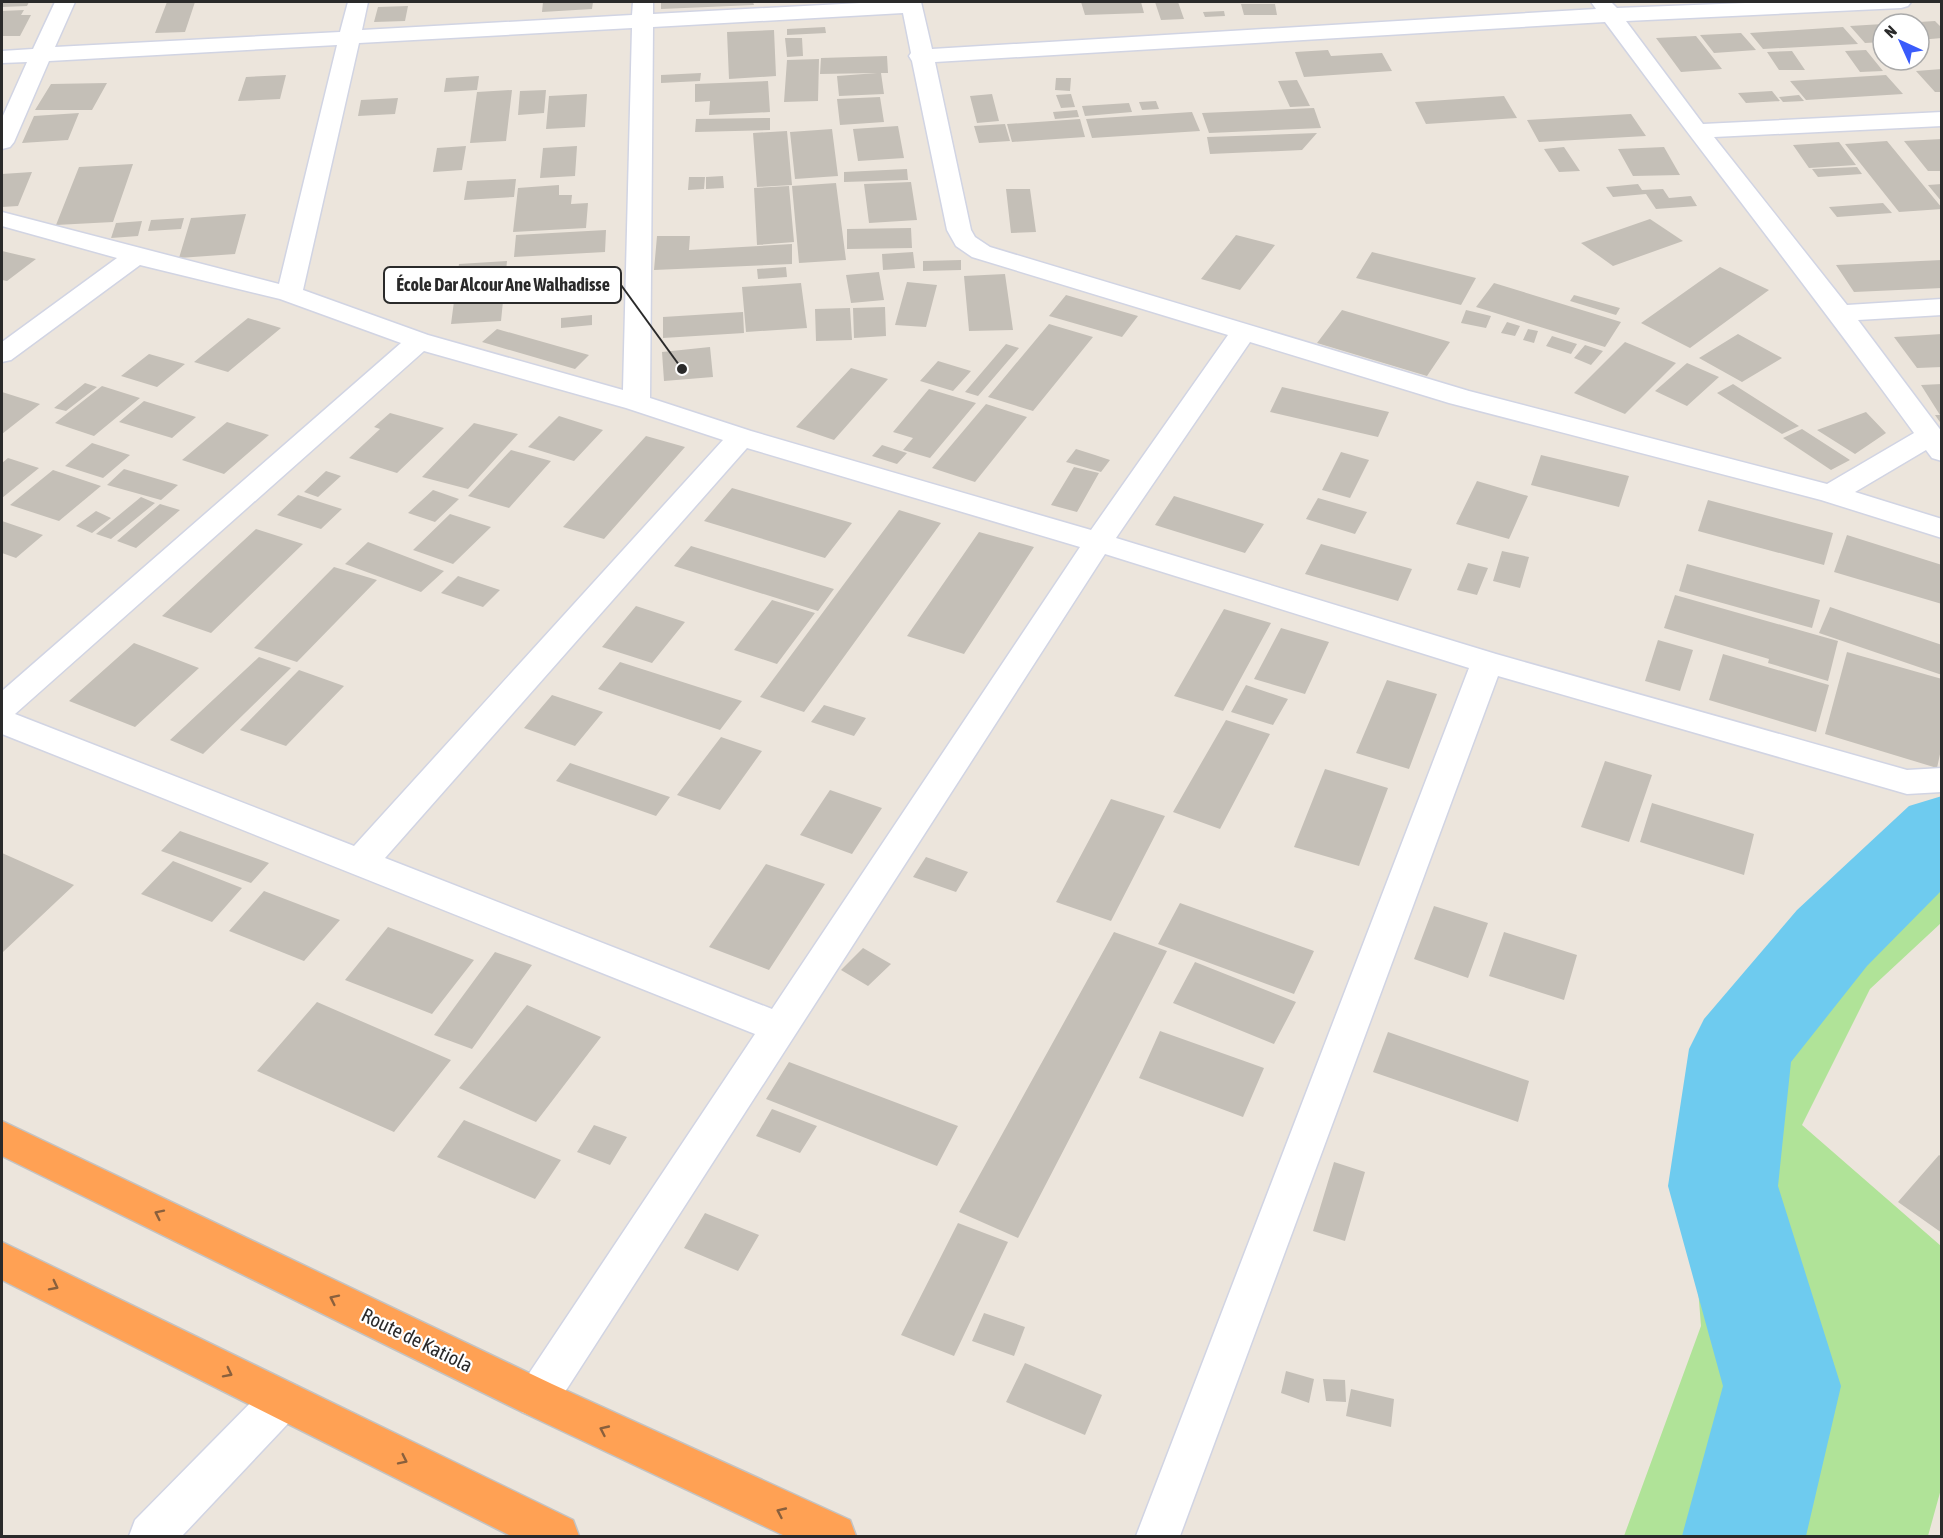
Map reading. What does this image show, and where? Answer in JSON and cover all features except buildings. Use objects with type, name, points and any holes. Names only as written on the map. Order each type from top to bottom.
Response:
[{"type":"highway","name":"Route de Katiola","points":[[2,1138],[537,1398],[834,1536]]},
{"type":"highway","points":[[2,1260],[557,1536]]},
{"type":"street","points":[[2,142],[65,2]]},
{"type":"street","points":[[289,294],[358,2]]},
{"type":"street","points":[[920,56],[1605,8],[1900,2]]},
{"type":"street","points":[[2,57],[349,36],[642,10],[911,4],[920,56],[959,230],[965,241],[981,252],[1459,397],[1831,494],[1941,529]]},
{"type":"street","points":[[1605,8],[1697,131],[1840,313],[1935,444],[1831,494]]},
{"type":"street","points":[[636,402],[642,10]]},
{"type":"street","points":[[1697,131],[1941,119]]},
{"type":"street","points":[[2,219],[136,256],[289,294],[418,341],[636,402],[741,437],[1098,542],[1487,662],[1907,782],[1941,780]]},
{"type":"street","points":[[2,354],[136,256]]},
{"type":"street","points":[[1840,313],[1941,307]]},
{"type":"street","points":[[537,1398],[1098,542],[1243,333]]},
{"type":"street","points":[[2,708],[418,341]]},
{"type":"street","points":[[359,864],[741,437]]},
{"type":"street","points":[[1158,1536],[1487,662]]},
{"type":"street","points":[[2,722],[781,1028]]},
{"type":"street","points":[[151,1536],[282,1400]]},
{"type":"green space","points":[[1941,815],[1941,923],[1870,989],[1802,1125],[1941,1246],[1941,1489],[1928,1536],[1624,1536],[1701,1326],[1688,1163],[1767,954]]},
{"type":"waterway","points":[[1744,1536],[1782,1386],[1723,1186],[1741,1049],[1832,938],[1942,831]]},
{"type":"place","name":"École Dar Alcour Ane Walhadisse","points":[[682,369]]}]
